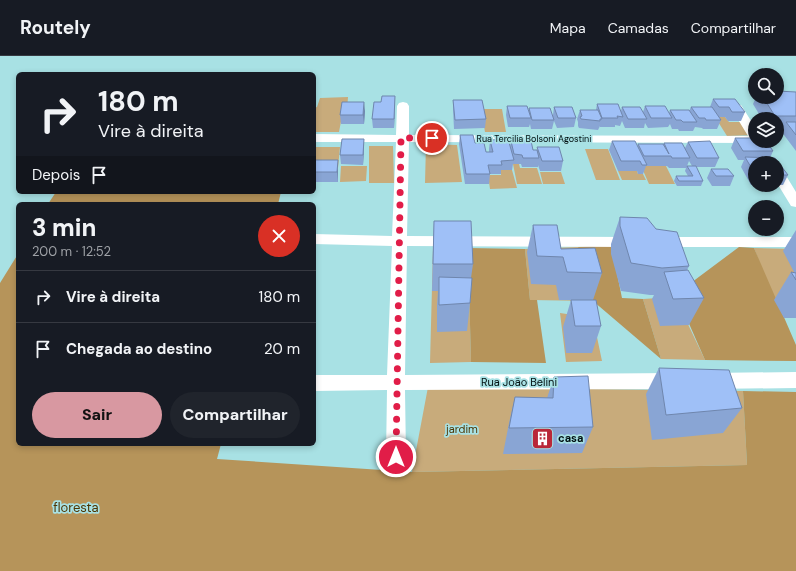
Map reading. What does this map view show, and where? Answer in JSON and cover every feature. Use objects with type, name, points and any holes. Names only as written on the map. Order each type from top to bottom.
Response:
[{"type":"street","points":[[396,457],[396,383],[403,106]]},
{"type":"street","points":[[737,108],[748,126]]},
{"type":"street","name":"Rua Tercilia Bolsoni Agostini","points":[[316,138],[748,138]]},
{"type":"street","points":[[784,183],[796,203]]},
{"type":"street","points":[[316,239],[399,241],[796,242]]},
{"type":"street","name":"Rua João Belini","points":[[316,383],[796,380]]},
{"type":"green space","points":[[348,97],[347,110],[343,111],[339,132],[316,132],[316,107],[320,98]]},
{"type":"green space","points":[[481,109],[502,109],[506,132],[485,132]]},
{"type":"green space","points":[[715,117],[725,117],[729,122],[741,122],[748,129],[748,135],[727,136]]},
{"type":"green space","points":[[426,144],[457,145],[462,182],[425,183]]},
{"type":"green space","points":[[369,146],[393,146],[394,183],[369,183]]},
{"type":"green space","points":[[316,147],[340,147],[338,168],[316,168]]},
{"type":"green space","points":[[585,149],[608,149],[620,180],[596,180]]},
{"type":"green space","points":[[513,164],[519,164],[520,168],[537,168],[542,184],[517,184]]},
{"type":"green space","points":[[341,166],[367,166],[366,181],[340,182]]},
{"type":"green space","points":[[641,166],[666,166],[675,184],[649,184]]},
{"type":"green space","points":[[501,170],[512,170],[517,188],[490,189],[488,175],[501,175]]},
{"type":"green space","points":[[618,171],[637,171],[638,174],[643,174],[646,180],[622,180]]},
{"type":"green space","points":[[540,172],[561,172],[565,184],[543,184]]},
{"type":"green space","points":[[55,194],[280,194],[278,202],[49,202]]},
{"type":"green space","points":[[611,244],[622,298],[643,299],[661,359],[593,301],[578,247]]},
{"type":"green space","points":[[578,247],[593,301],[530,300],[525,249]]},
{"type":"green space","points":[[739,247],[754,248],[796,345],[796,361],[705,360],[676,294]]},
{"type":"green space","points":[[468,248],[471,362],[430,363],[433,249]]},
{"type":"green space","points":[[468,248],[525,249],[530,300],[537,300],[546,363],[471,362]]},
{"type":"green space","points":[[754,248],[796,249],[796,300],[774,300]]},
{"type":"green space","name":"floresta","points":[[16,257],[16,446],[220,446],[217,459],[412,472],[747,465],[743,391],[796,392],[796,571],[0,571],[0,283]]},
{"type":"green space","points":[[675,297],[705,360],[661,359],[643,299]]},
{"type":"green space","points":[[560,313],[593,318],[602,361],[566,362]]},
{"type":"green space","name":"jardim","points":[[428,387],[743,391],[747,465],[412,472]]},
{"type":"building","points":[[784,91],[796,92],[796,116],[784,116],[784,112],[772,112],[767,104],[784,104]]},
{"type":"building","points":[[382,96],[395,96],[394,119],[372,119],[374,102],[381,102]]},
{"type":"building","points":[[713,99],[735,99],[745,112],[732,112],[729,107],[719,107]]},
{"type":"building","points":[[453,100],[482,100],[486,119],[455,120]]},
{"type":"building","points":[[342,102],[364,102],[363,115],[340,115]]},
{"type":"building","points":[[597,104],[618,104],[623,117],[617,116],[618,118],[602,118]]},
{"type":"building","points":[[507,106],[527,106],[531,118],[510,118]]},
{"type":"building","points":[[645,106],[665,106],[672,118],[651,118]]},
{"type":"building","points":[[554,107],[572,107],[576,118],[558,118]]},
{"type":"building","points":[[622,107],[640,107],[647,119],[628,119]]},
{"type":"building","points":[[691,107],[712,107],[721,120],[706,120],[705,118],[699,118]]},
{"type":"building","points":[[529,108],[550,108],[554,120],[532,120]]},
{"type":"building","points":[[580,110],[598,110],[602,119],[600,119],[600,121],[581,119],[580,117],[582,116]]},
{"type":"building","points":[[670,110],[689,110],[697,122],[683,122],[681,120],[676,120]]},
{"type":"building","points":[[786,122],[796,122],[796,135]]},
{"type":"building","points":[[460,135],[473,135],[475,143],[484,143],[486,152],[493,152],[490,140],[508,139],[514,160],[501,161],[502,165],[488,165],[490,174],[466,174]]},
{"type":"building","points":[[735,138],[748,138],[748,148],[771,148],[773,151],[743,151]]},
{"type":"building","points":[[342,139],[364,139],[363,155],[340,155]]},
{"type":"building","points":[[511,141],[531,141],[533,150],[537,150],[539,158],[523,158],[522,155],[514,154]]},
{"type":"building","points":[[612,141],[635,141],[647,165],[642,165],[640,161],[621,161]]},
{"type":"building","points":[[710,141],[719,158],[697,158],[688,142]]},
{"type":"building","points":[[664,143],[682,143],[690,158],[644,156],[638,144],[663,144],[669,154]]},
{"type":"building","points":[[537,147],[559,147],[563,161],[542,161]]},
{"type":"building","points":[[316,160],[338,160],[337,172],[316,172]]},
{"type":"building","points":[[687,166],[696,166],[703,181],[679,181],[676,176],[693,176]]},
{"type":"building","points":[[711,169],[728,169],[734,176],[716,176]]},
{"type":"building","points":[[784,170],[788,175],[784,175]]},
{"type":"building","points":[[620,217],[647,218],[656,229],[677,232],[689,266],[662,268],[631,263],[620,226]]},
{"type":"building","points":[[434,221],[471,221],[473,264],[433,264]]},
{"type":"building","points":[[533,225],[557,225],[561,249],[595,248],[602,273],[567,272],[563,257],[537,256]]},
{"type":"building","points":[[688,270],[704,298],[673,299],[664,272]]},
{"type":"building","points":[[791,272],[796,273],[796,280]]},
{"type":"building","points":[[439,277],[472,278],[470,303],[439,305]]},
{"type":"building","points":[[571,300],[596,300],[601,326],[575,326]]},
{"type":"building","points":[[659,368],[729,370],[742,408],[666,415]]},
{"type":"building","points":[[588,376],[593,427],[509,428],[515,397],[553,398],[554,377]]},
{"type":"place","name":"casa","points":[[543,438]]},
{"type":"route","points":[[396,457],[401,138],[432,138]]}]
